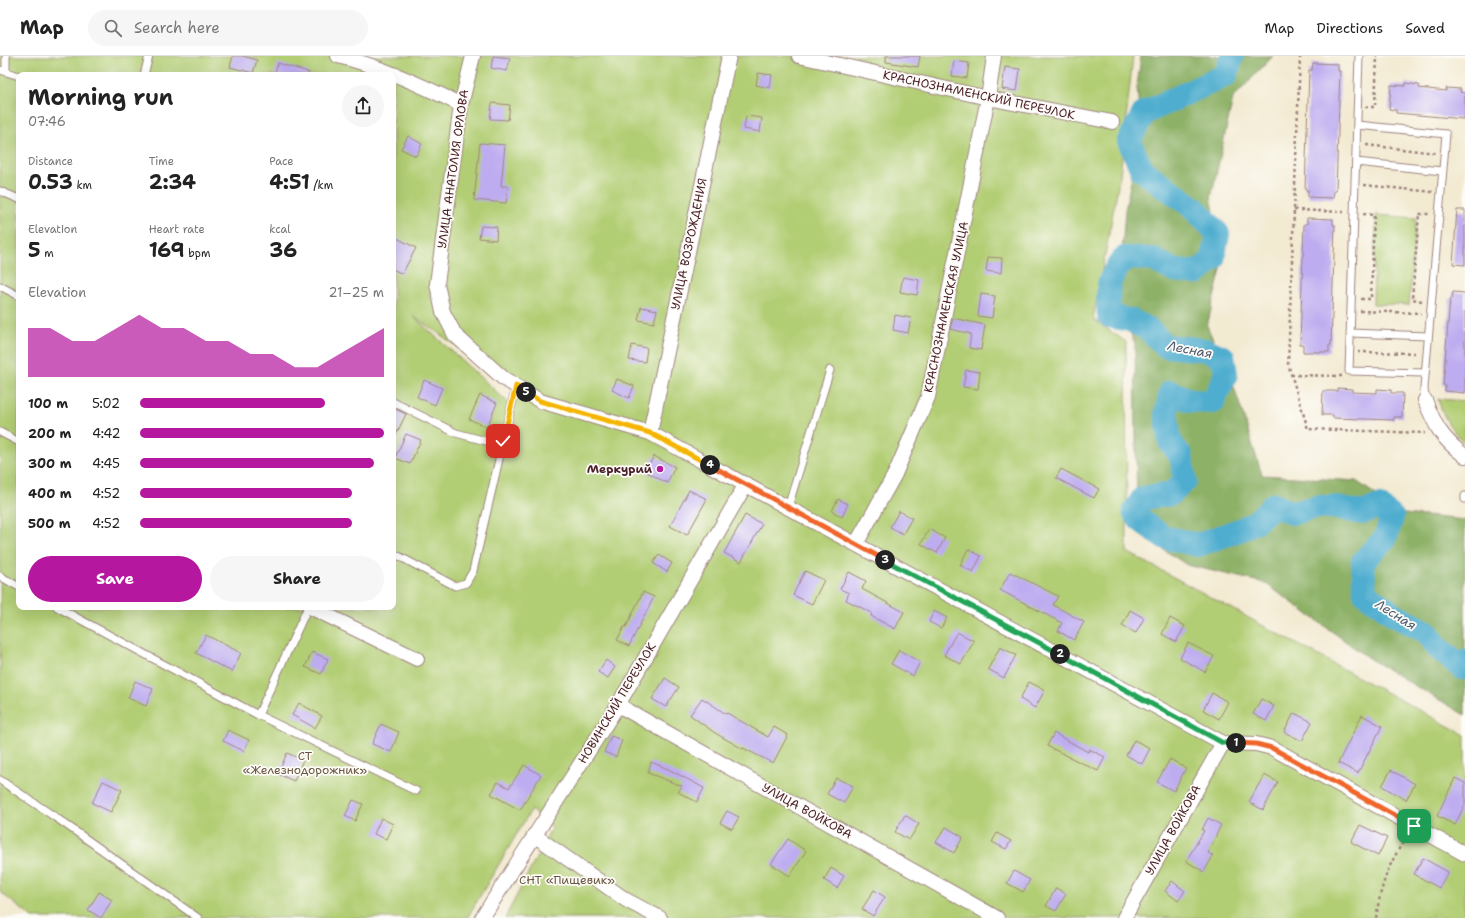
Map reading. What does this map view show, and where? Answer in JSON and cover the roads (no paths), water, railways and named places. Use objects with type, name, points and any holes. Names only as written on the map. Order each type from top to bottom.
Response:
[{"type":"street","points":[[338,56],[389,72]]},
{"type":"street","name":"УЛИЦА АНАТОЛИЯ ОРЛОВА","points":[[473,56],[461,105],[437,284],[443,312],[455,335],[503,378],[540,401],[650,433],[1223,743]]},
{"type":"street","name":"УЛИЦА ВОЗРОЖДЕНИЯ","points":[[650,433],[729,56]]},
{"type":"street","name":"КРАСНОЗНАМЕНСКИЙ ПЕРЕУЛОК","points":[[799,56],[988,98],[1112,122]]},
{"type":"street","name":"КРАСНОЗНАМЕНСКАЯ УЛИЦА","points":[[856,544],[895,474],[928,397],[988,98],[994,56]]},
{"type":"street","points":[[396,75],[425,86],[461,105]]},
{"type":"street","points":[[1425,400],[1440,433],[1452,447],[1465,456]]},
{"type":"street","name":"НОВИНСКИЙ ПЕРЕУЛОК","points":[[482,918],[618,705],[746,484]]},
{"type":"street","points":[[315,610],[417,659]]},
{"type":"street","name":"УЛИЦА ВОЙКОВА","points":[[618,705],[997,918]]},
{"type":"street","points":[[1223,743],[1256,744],[1272,748],[1465,854]]},
{"type":"street","name":"УЛИЦА ВОЙКОВА","points":[[1124,918],[1223,743]]},
{"type":"street","points":[[534,835],[626,900],[660,918]]},
{"type":"lane","points":[[6,56],[3,71],[16,75]]},
{"type":"lane","points":[[145,72],[149,56]]},
{"type":"lane","points":[[1359,56],[1356,144],[1360,163],[1349,371],[1425,373]]},
{"type":"lane","points":[[1357,125],[1446,134],[1439,171],[1424,388],[1425,400]]},
{"type":"lane","points":[[1360,163],[1439,171]]},
{"type":"lane","points":[[0,191],[16,198]]},
{"type":"lane","points":[[0,286],[16,294]]},
{"type":"lane","points":[[1350,333],[1428,336]]},
{"type":"lane","points":[[788,507],[830,370]]},
{"type":"lane","points":[[396,555],[455,586],[466,583],[473,571],[516,386]]},
{"type":"lane","points":[[396,404],[456,434],[486,441],[503,441]]},
{"type":"lane","points":[[0,432],[16,440]]},
{"type":"lane","points":[[0,576],[16,584]]},
{"type":"lane","points":[[63,610],[258,715],[416,791]]},
{"type":"lane","points":[[258,715],[308,610]]},
{"type":"lane","points":[[0,780],[58,818],[198,918]]},
{"type":"waterway","name":"Лесная","points":[[1232,56],[1226,75],[1144,113],[1129,141],[1142,170],[1194,208],[1218,234],[1213,259],[1197,273],[1173,270],[1152,259],[1124,258],[1114,273],[1109,285],[1109,316],[1130,320],[1148,329],[1165,346],[1206,350],[1223,357],[1226,374],[1213,402],[1192,401],[1171,392],[1166,413],[1170,442],[1181,456],[1185,481],[1171,494],[1143,498],[1134,512],[1140,520],[1164,537],[1198,545],[1242,529],[1257,521],[1273,505],[1293,513],[1316,507],[1332,507],[1362,513],[1379,506],[1392,517],[1385,539],[1363,561],[1365,593],[1396,616],[1427,632],[1438,648],[1462,668],[1465,662]]},
{"type":"place","name":"Меркурий","points":[[660,469]]},
{"type":"park label","name":"СТ «Железнодорожник»","points":[[305,763]]},
{"type":"park label","name":"СНТ «Пищевик»","points":[[567,880]]}]
